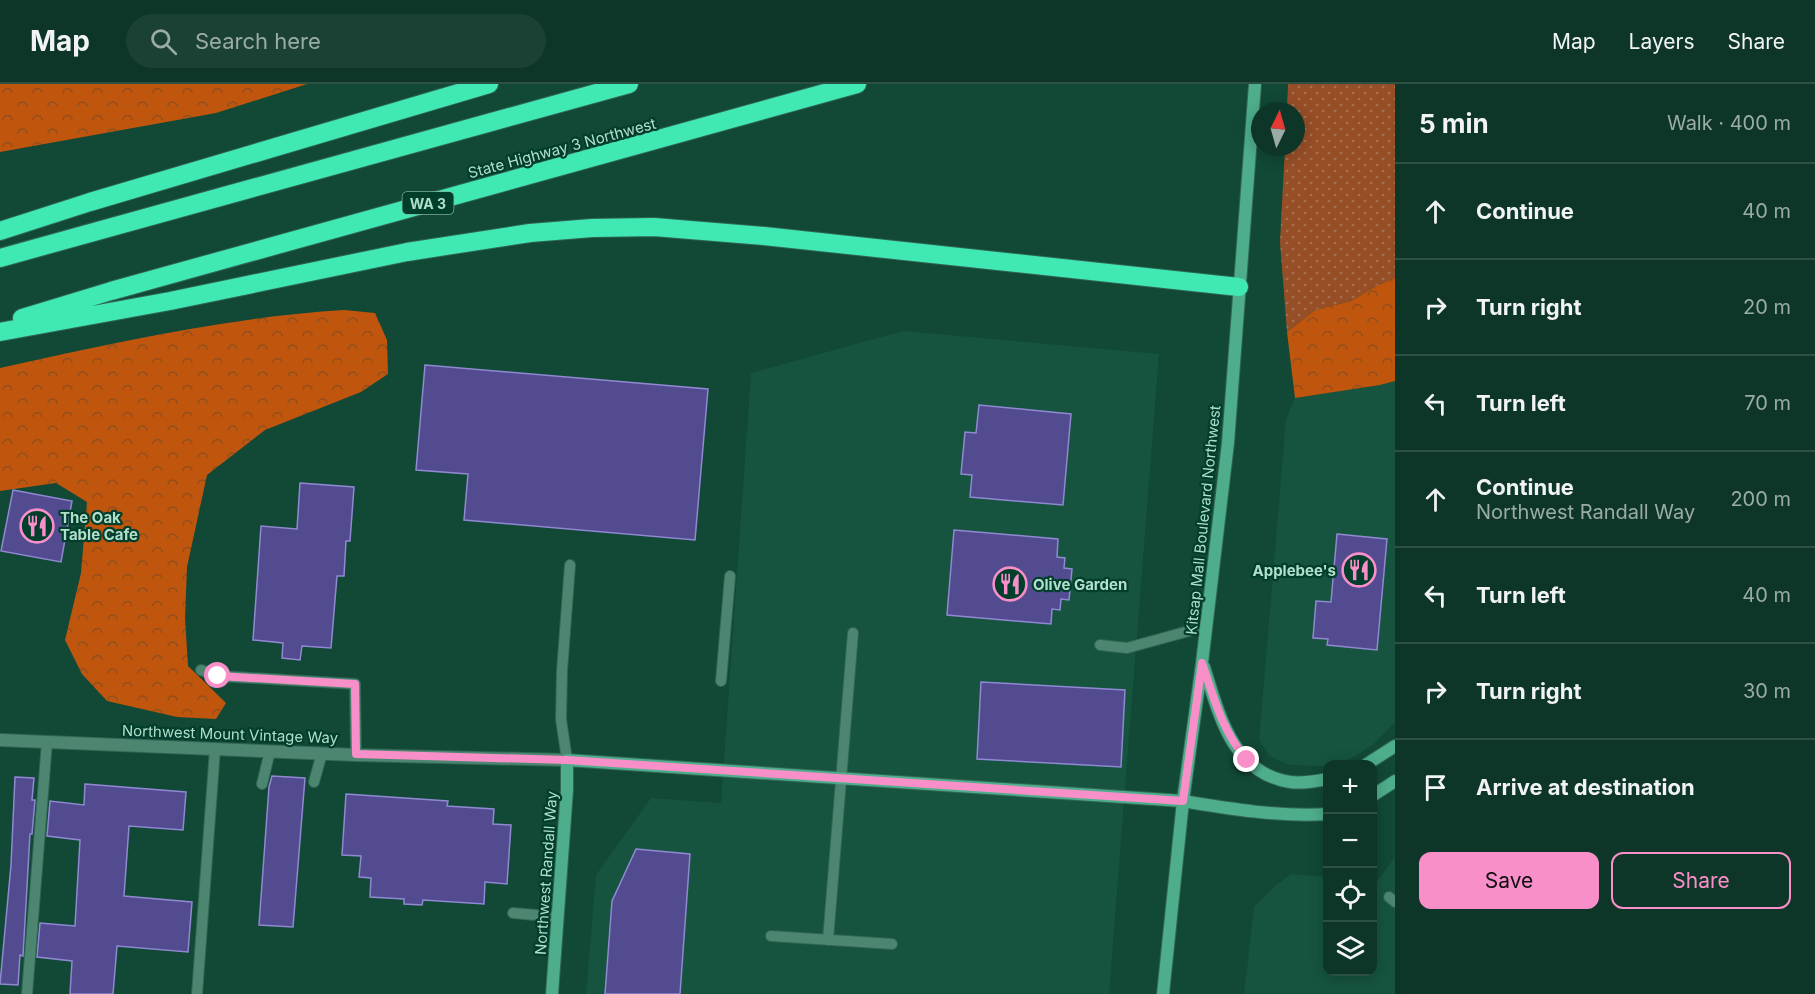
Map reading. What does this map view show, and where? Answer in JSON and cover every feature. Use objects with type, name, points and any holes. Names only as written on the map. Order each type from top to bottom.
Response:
[{"type":"highway","points":[[0,231],[90,202],[489,84]]},
{"type":"highway","points":[[0,258],[629,84]]},
{"type":"highway","name":"State Highway 3 Northwest","points":[[0,325],[122,288],[856,84]]},
{"type":"highway","points":[[0,332],[181,299],[407,252],[530,233],[591,228],[654,227],[764,236],[1239,287]]},
{"type":"main road","name":"Kitsap Mall Boulevard Northwest","points":[[1163,994],[1183,801],[1207,626],[1228,443],[1255,84]]},
{"type":"main road","points":[[1202,663],[1224,728],[1236,747],[1251,764],[1269,775],[1291,782],[1323,779]]},
{"type":"main road","points":[[1374,760],[1395,746]]},
{"type":"main road","points":[[567,760],[1183,801],[1257,813],[1299,816],[1323,814]]},
{"type":"main road","name":"Northwest Randall Way","points":[[552,994],[567,790],[567,760]]},
{"type":"main road","points":[[1377,792],[1395,781]]},
{"type":"street","name":"Northwest Mount Vintage Way","points":[[0,740],[567,760]]},
{"type":"lane","points":[[567,760],[561,707],[570,565]]},
{"type":"lane","points":[[721,681],[730,576]]},
{"type":"lane","points":[[1100,645],[1127,648],[1207,626]]},
{"type":"lane","points":[[828,940],[853,633]]},
{"type":"lane","points":[[201,670],[218,676],[355,684],[356,754]]},
{"type":"lane","points":[[27,994],[47,742]]},
{"type":"lane","points":[[196,994],[215,749]]},
{"type":"lane","points":[[262,784],[270,751]]},
{"type":"lane","points":[[314,782],[322,753]]},
{"type":"lane","points":[[513,913],[558,917]]},
{"type":"lane","points":[[771,936],[892,945]]},
{"type":"shaded area","points":[[1288,84],[1395,84],[1395,278],[1351,301],[1315,310],[1287,332],[1280,242],[1285,156],[1305,156],[1305,102],[1287,102]]},
{"type":"shaded area","points":[[903,331],[1159,354],[1109,994],[586,994],[596,875],[651,798],[721,803],[751,373]]},
{"type":"shaded area","points":[[1395,381],[1395,722],[1373,745],[1350,759],[1323,760],[1323,766],[1289,765],[1270,756],[1259,740],[1286,419],[1295,398]]},
{"type":"shaded area","points":[[1395,857],[1395,994],[1244,994],[1254,907],[1291,874],[1323,877],[1323,976],[1377,976],[1377,881]]},
{"type":"green space","points":[[0,84],[307,84],[216,113],[0,152]]},
{"type":"green space","points":[[1395,278],[1395,381],[1295,398],[1287,332],[1315,310],[1351,301]]},
{"type":"green space","points":[[344,310],[375,313],[387,340],[388,374],[361,392],[265,430],[207,475],[187,567],[185,618],[188,666],[226,703],[216,719],[177,717],[107,701],[82,674],[65,640],[81,573],[87,502],[56,483],[0,491],[0,368],[214,325],[257,318]]},
{"type":"building","points":[[425,365],[708,389],[695,540],[464,520],[468,474],[416,470]]},
{"type":"building","points":[[979,405],[1071,414],[1063,505],[970,497],[972,475],[961,474],[965,432],[976,433]]},
{"type":"building","points":[[300,483],[354,487],[350,541],[346,541],[344,576],[337,576],[331,648],[302,646],[300,660],[282,658],[283,643],[253,640],[261,526],[297,529]]},
{"type":"building","name":"The Oak Table Cafe","points":[[13,490],[72,501],[61,562],[1,551]]},
{"type":"building","name":"Olive Garden","points":[[954,530],[1058,539],[1057,557],[1065,558],[1064,568],[1072,569],[1069,600],[1061,599],[1060,610],[1052,609],[1051,624],[947,615]]},
{"type":"building","name":"Applebee's","points":[[1337,534],[1387,539],[1377,650],[1327,645],[1328,639],[1313,638],[1316,601],[1331,602]]},
{"type":"building","points":[[981,682],[1125,690],[1121,767],[977,759]]},
{"type":"building","points":[[272,776],[305,778],[293,927],[259,925],[269,787]]},
{"type":"building","points":[[15,777],[34,778],[32,800],[35,800],[32,834],[30,834],[23,956],[20,955],[18,985],[0,984],[11,865]]},
{"type":"building","points":[[85,784],[186,792],[183,830],[129,826],[124,896],[192,902],[188,952],[117,946],[113,994],[70,994],[72,961],[37,957],[40,923],[75,926],[80,840],[47,836],[50,801],[84,805]]},
{"type":"building","points":[[346,794],[448,801],[447,806],[494,809],[493,824],[511,825],[507,884],[485,882],[484,904],[423,900],[422,905],[404,904],[404,899],[370,897],[371,878],[359,877],[361,856],[342,855]]},
{"type":"building","points":[[636,849],[690,854],[680,994],[605,994],[612,901]]},
{"type":"place","name":"The Oak Table Cafe","points":[[37,526]]},
{"type":"place","name":"Applebee's","points":[[1359,570]]},
{"type":"place","name":"Olive Garden","points":[[1010,584]]},
{"type":"route","points":[[218,676],[355,684],[356,754],[567,760],[1183,801],[1202,663],[1224,728],[1247,760]]}]
